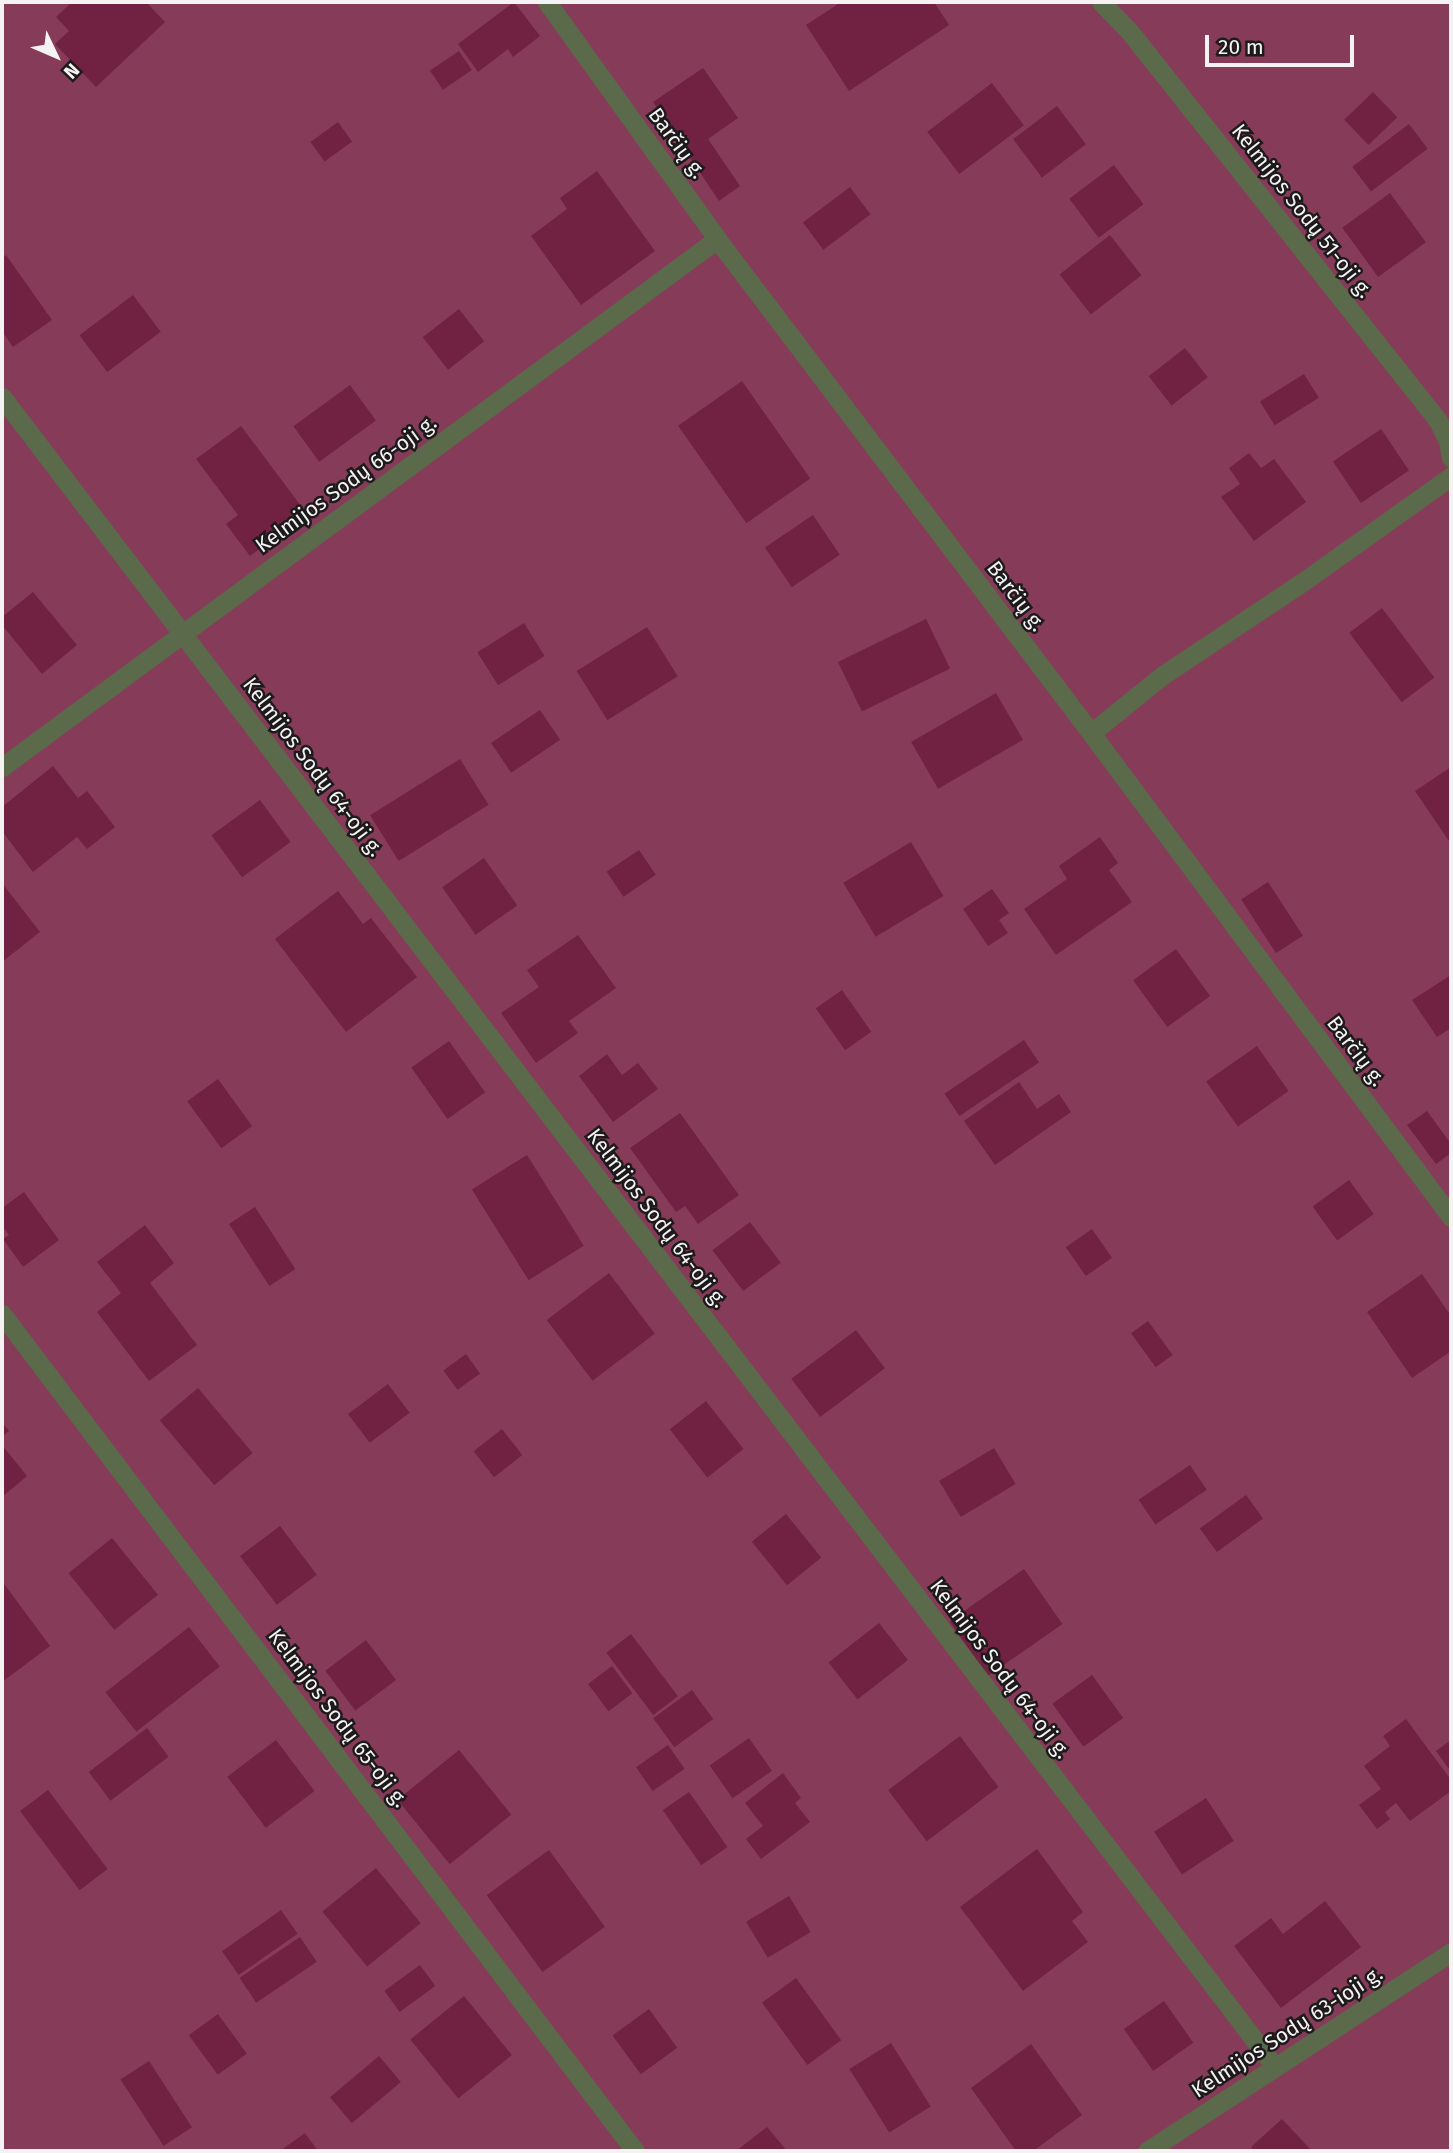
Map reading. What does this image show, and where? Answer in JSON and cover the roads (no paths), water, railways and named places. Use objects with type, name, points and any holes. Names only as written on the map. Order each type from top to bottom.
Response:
[{"type":"street","name":"Barčių g.","points":[[547,2],[718,239],[1091,733],[1451,1217]]},
{"type":"street","name":"Kelmijos Sodų 51-oji g.","points":[[1101,2],[1130,32],[1430,410],[1448,441],[1451,458]]},
{"type":"street","name":"Kelmijos Sodų 66-oji g.","points":[[2,767],[718,239]]},
{"type":"street","name":"Kelmijos Sodų 64-oji g.","points":[[2,397],[1275,2067]]},
{"type":"street","points":[[1091,733],[1163,675],[1304,581],[1451,476]]},
{"type":"street","name":"Kelmijos Sodų 65-oji g.","points":[[2,1314],[635,2151]]},
{"type":"street","name":"Kelmijos Sodų 63-ioji g.","points":[[1147,2151],[1451,1952]]}]
